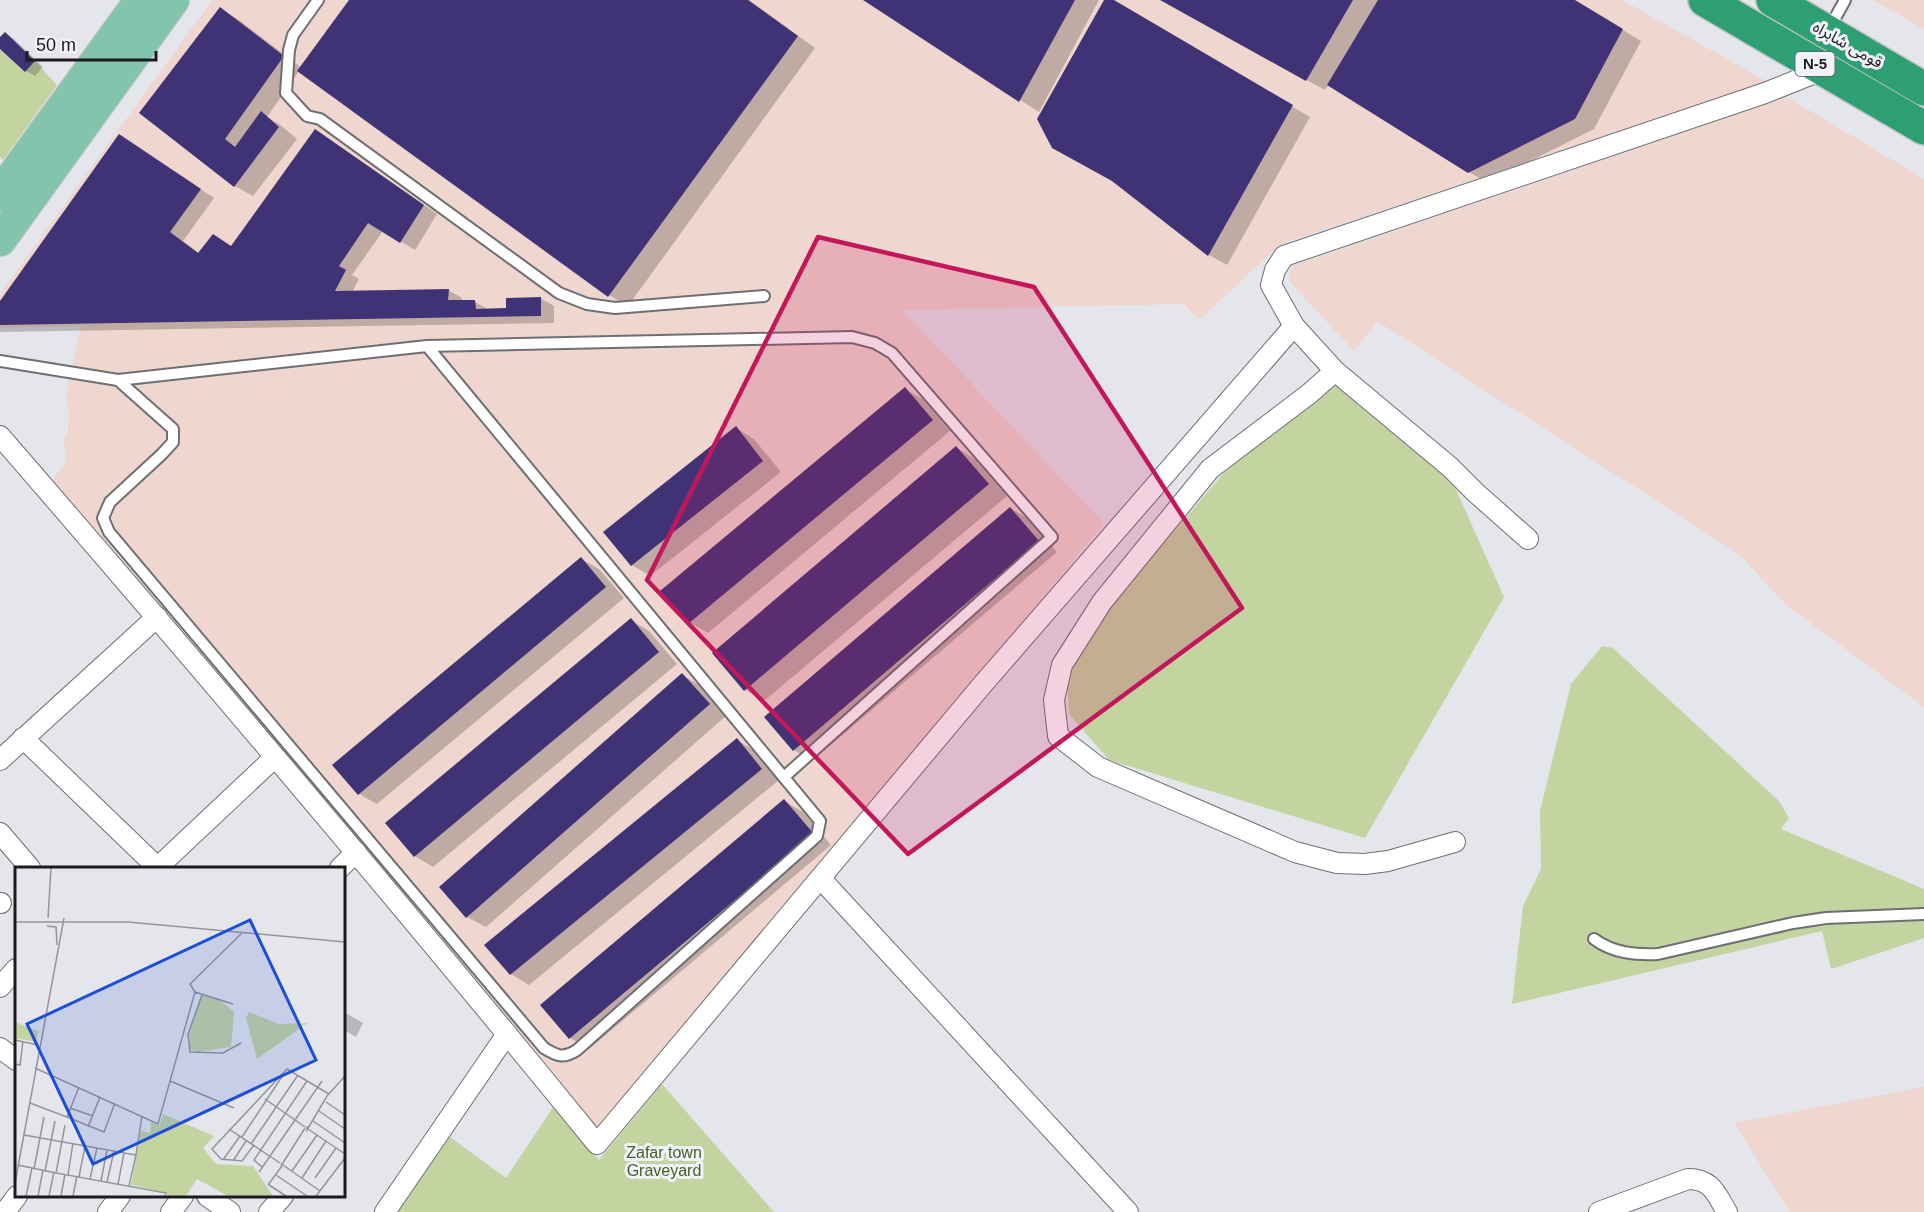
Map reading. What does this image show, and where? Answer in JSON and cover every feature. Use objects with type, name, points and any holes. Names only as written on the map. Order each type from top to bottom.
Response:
[{"type":"highway","name":"قومی شاہراہ","points":[[1705,0],[1924,128]]},
{"type":"highway","name":"قومی شاہراہ","points":[[1773,0],[1924,89]]},
{"type":"main road","points":[[3,184],[141,0]]},
{"type":"main road","points":[[0,240],[173,0]]},
{"type":"street","points":[[1528,539],[1450,467],[1335,371],[1294,326],[1271,285],[1275,270],[1284,256],[1766,93],[1824,69]]},
{"type":"street","points":[[0,436],[157,617],[274,759],[357,852],[597,1144],[983,684],[1294,326]]},
{"type":"street","points":[[1335,371],[1300,402],[1210,469],[1102,603],[1062,665],[1054,700],[1058,736],[1098,767],[1284,847],[1337,863],[1365,864],[1388,861],[1455,842]]},
{"type":"street","points":[[0,760],[157,617]]},
{"type":"street","points":[[23,738],[157,867]]},
{"type":"street","points":[[159,867],[274,759]]},
{"type":"street","points":[[0,832],[29,867]]},
{"type":"street","points":[[341,867],[357,852]]},
{"type":"street","points":[[821,879],[1128,1212]]},
{"type":"street","points":[[0,987],[15,970]]},
{"type":"street","points":[[385,1212],[507,1034]]},
{"type":"street","points":[[1599,1212],[1641,1204],[1688,1179],[1700,1179],[1711,1186],[1727,1212]]},
{"type":"street","points":[[5,1212],[16,1197]]},
{"type":"street","points":[[108,1212],[119,1197]]},
{"type":"street","points":[[171,1212],[182,1197]]},
{"type":"street","points":[[208,1197],[230,1212]]},
{"type":"street","points":[[269,1212],[282,1197]]},
{"type":"lane","points":[[318,0],[293,35],[289,50],[286,93],[307,116],[320,119],[560,293],[587,304],[615,308],[764,296]]},
{"type":"lane","points":[[1828,33],[1845,0]]},
{"type":"lane","points":[[0,361],[118,380],[427,346],[852,337],[875,343],[892,353],[1052,537],[784,777]]},
{"type":"lane","points":[[118,380],[173,429],[172,442],[162,454],[110,502],[103,518],[109,532],[544,1048],[557,1056],[566,1057],[577,1050],[818,836],[820,821],[427,346]]},
{"type":"lane","points":[[1594,939],[1606,947],[1637,955],[1658,954],[1815,920],[1924,914]]},
{"type":"highlighted area","points":[[818,237],[1034,287],[1242,608],[908,854],[647,580]]},
{"type":"shaded area","points":[[212,0],[1622,0],[1768,82],[1281,244],[1199,320],[1184,304],[902,310],[1104,524],[598,1129],[51,482],[66,462],[64,438],[68,431],[69,414],[66,395],[81,326],[0,328],[0,294]]},
{"type":"shaded area","points":[[1872,0],[1924,0],[1924,29],[1889,9]]},
{"type":"shaded area","points":[[1787,97],[1924,179],[1924,707],[1785,604],[1739,554],[1377,321],[1354,351],[1288,280],[1292,266]]},
{"type":"shaded area","points":[[1924,1087],[1924,1212],[1790,1212],[1734,1123]]},
{"type":"green space","points":[[0,49],[25,72],[35,61],[57,85],[3,160],[0,157]]},
{"type":"green space","points":[[1329,368],[1445,465],[1504,597],[1365,838],[1109,760],[1069,714],[1067,672],[1109,607],[1223,474]]},
{"type":"green space","points":[[1602,646],[1613,648],[1779,801],[1789,818],[1781,829],[1924,889],[1924,938],[1831,969],[1822,931],[1512,1004],[1523,906],[1541,869],[1540,811],[1571,684]]},
{"type":"green space","name":"Zafar town Graveyard","points":[[662,1084],[774,1212],[396,1212],[450,1137],[506,1178],[554,1106],[599,1160]]},
{"type":"building","points":[[349,0],[748,0],[798,36],[608,297],[297,71]]},
{"type":"building","points":[[863,0],[1075,0],[1019,102]]},
{"type":"building","points":[[1104,0],[1114,0],[1293,105],[1208,256],[1112,181],[1052,148],[1037,119]]},
{"type":"building","points":[[1160,0],[1353,0],[1306,81]]},
{"type":"building","points":[[1378,0],[1575,0],[1623,29],[1575,119],[1468,173],[1327,85]]},
{"type":"building","points":[[220,7],[284,56],[225,139],[235,147],[261,111],[279,127],[234,187],[139,113]]},
{"type":"building","points":[[5,32],[35,61],[25,72],[0,49],[0,37]]},
{"type":"building","points":[[315,129],[424,205],[400,243],[368,223],[339,266],[346,270],[335,291],[449,289],[448,300],[475,300],[476,309],[506,308],[506,298],[541,297],[541,316],[0,325],[0,301],[119,134],[201,189],[170,232],[198,253],[213,234],[231,246]]},
{"type":"building","points":[[905,387],[933,420],[688,624],[660,591]]},
{"type":"building","points":[[736,426],[763,461],[631,566],[603,532]]},
{"type":"building","points":[[956,446],[989,484],[744,691],[712,653]]},
{"type":"building","points":[[1010,507],[1039,541],[793,751],[764,717]]},
{"type":"building","points":[[581,557],[606,587],[358,795],[332,765]]},
{"type":"building","points":[[631,618],[659,652],[414,857],[385,823]]},
{"type":"building","points":[[682,673],[710,704],[466,918],[439,887]]},
{"type":"building","points":[[737,738],[762,769],[510,975],[484,945]]},
{"type":"building","points":[[784,799],[814,834],[569,1039],[540,1005]]}]
